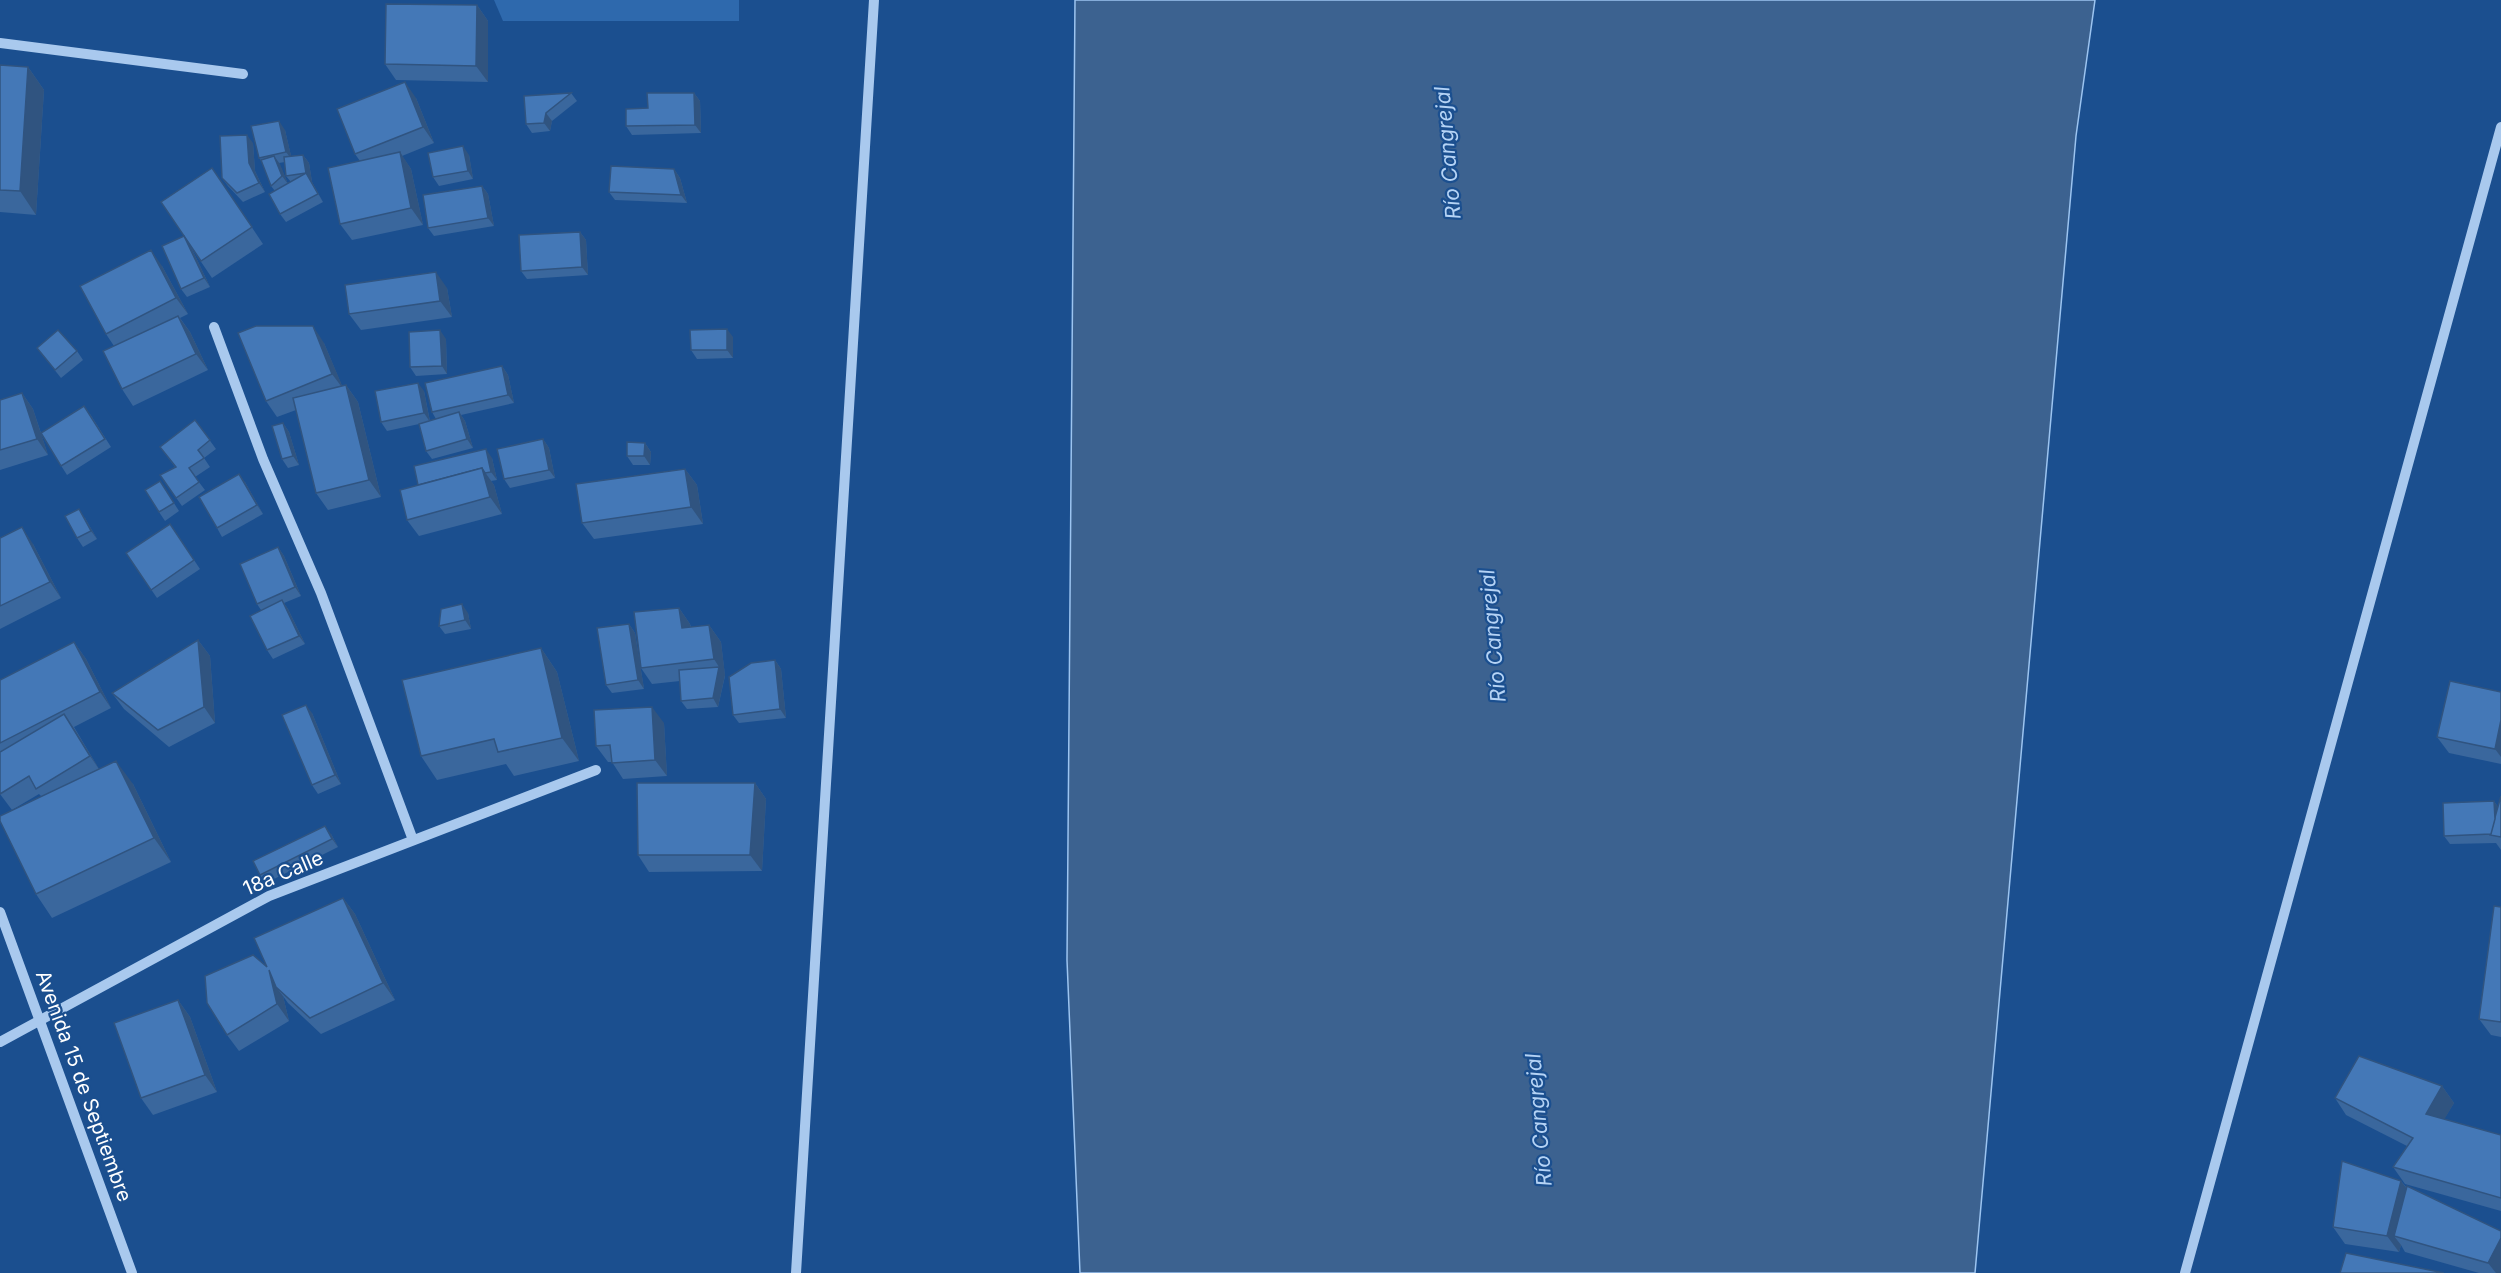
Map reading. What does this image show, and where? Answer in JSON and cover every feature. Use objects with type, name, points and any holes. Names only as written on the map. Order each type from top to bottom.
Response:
[{"type":"street","points":[[796,1273],[874,0]]},
{"type":"street","points":[[0,43],[243,74]]},
{"type":"street","points":[[2185,1273],[2501,128]]},
{"type":"street","points":[[214,327],[263,459],[321,593],[413,840]]},
{"type":"street","name":"18a Calle","points":[[0,1042],[268,896],[596,770]]},
{"type":"street","name":"Avenida 15 de Septiembre","points":[[0,912],[41,1018],[132,1273]]},
{"type":"shaded area","points":[[494,0],[739,0],[739,21],[503,21]]},
{"type":"water","name":"Río Cangrejal","points":[[1075,0],[2095,0],[2076,136],[1975,1273],[1080,1273],[1067,960]]},
{"type":"building","points":[[386,4],[477,5],[476,66],[385,64]]},
{"type":"building","points":[[0,65],[28,67],[20,191],[0,190]]},
{"type":"building","points":[[405,82],[423,127],[355,154],[337,109]]},
{"type":"building","points":[[571,93],[546,113],[544,123],[526,124],[524,96]]},
{"type":"building","points":[[647,93],[694,93],[695,125],[626,126],[626,109],[648,108]]},
{"type":"building","points":[[279,121],[286,152],[259,158],[251,126]]},
{"type":"building","points":[[247,135],[249,163],[259,183],[237,193],[222,178],[220,136]]},
{"type":"building","points":[[463,146],[468,171],[433,177],[428,153]]},
{"type":"building","points":[[400,152],[411,208],[340,224],[328,168]]},
{"type":"building","points":[[303,155],[306,173],[286,176],[284,157]]},
{"type":"building","points":[[274,156],[282,176],[271,186],[261,160]]},
{"type":"building","points":[[611,166],[674,169],[681,195],[609,192]]},
{"type":"building","points":[[212,168],[252,227],[201,261],[161,202]]},
{"type":"building","points":[[306,173],[318,194],[280,214],[269,194]]},
{"type":"building","points":[[482,186],[488,218],[428,228],[423,195]]},
{"type":"building","points":[[580,232],[582,267],[521,271],[519,235]]},
{"type":"building","points":[[184,236],[204,278],[181,289],[162,246]]},
{"type":"building","points":[[151,250],[176,298],[106,334],[80,286]]},
{"type":"building","points":[[436,272],[440,301],[349,314],[345,285]]},
{"type":"building","points":[[178,316],[196,354],[122,389],[103,351]]},
{"type":"building","points":[[256,326],[313,326],[332,374],[266,401],[238,333]]},
{"type":"building","points":[[727,329],[727,350],[691,350],[690,330]]},
{"type":"building","points":[[58,330],[77,351],[55,370],[37,348]]},
{"type":"building","points":[[440,330],[442,366],[410,367],[409,332]]},
{"type":"building","points":[[502,366],[508,395],[432,412],[425,383]]},
{"type":"building","points":[[418,383],[424,413],[381,422],[375,391]]},
{"type":"building","points":[[346,385],[369,480],[316,493],[293,398]]},
{"type":"building","points":[[22,393],[37,439],[0,450],[0,400]]},
{"type":"building","points":[[84,406],[105,439],[61,466],[41,433]]},
{"type":"building","points":[[459,412],[467,439],[426,451],[419,424]]},
{"type":"building","points":[[195,420],[210,440],[198,450],[204,458],[189,468],[199,482],[176,498],[160,475],[176,467],[160,447]]},
{"type":"building","points":[[283,423],[293,456],[282,459],[272,426]]},
{"type":"building","points":[[543,439],[549,470],[504,479],[497,449]]},
{"type":"building","points":[[627,442],[645,443],[644,456],[627,456]]},
{"type":"building","points":[[486,449],[491,472],[485,473],[482,468],[418,485],[414,466]]},
{"type":"building","points":[[482,468],[490,497],[407,520],[400,490]]},
{"type":"building","points":[[685,469],[691,507],[582,523],[576,484]]},
{"type":"building","points":[[239,474],[257,505],[217,528],[199,497]]},
{"type":"building","points":[[160,481],[174,503],[159,512],[145,490]]},
{"type":"building","points":[[79,509],[91,531],[77,538],[65,516]]},
{"type":"building","points":[[170,524],[194,560],[151,590],[126,553]]},
{"type":"building","points":[[22,527],[50,582],[0,606],[0,538]]},
{"type":"building","points":[[278,547],[295,587],[257,604],[240,564]]},
{"type":"building","points":[[282,600],[299,636],[267,650],[250,616]]},
{"type":"building","points":[[462,604],[465,620],[439,626],[441,609]]},
{"type":"building","points":[[679,608],[682,628],[709,625],[714,659],[641,668],[634,612]]},
{"type":"building","points":[[629,624],[638,680],[606,685],[597,628]]},
{"type":"building","points":[[198,640],[204,707],[158,730],[112,693]]},
{"type":"building","points":[[74,642],[100,692],[0,743],[0,680]]},
{"type":"building","points":[[541,648],[562,738],[498,752],[494,739],[421,756],[402,680]]},
{"type":"building","points":[[775,660],[780,709],[733,715],[729,677],[751,663]]},
{"type":"building","points":[[719,667],[713,698],[681,701],[679,670]]},
{"type":"building","points":[[2450,681],[2501,692],[2501,720],[2495,749],[2437,737]]},
{"type":"building","points":[[306,705],[335,775],[312,785],[282,715]]},
{"type":"building","points":[[652,707],[655,760],[612,763],[610,745],[596,746],[594,710]]},
{"type":"building","points":[[64,714],[90,756],[36,789],[29,776],[0,794],[0,752]]},
{"type":"building","points":[[116,761],[154,838],[36,894],[0,821],[0,816]]},
{"type":"building","points":[[637,783],[755,783],[750,855],[638,855]]},
{"type":"building","points":[[2501,796],[2501,837],[2490,835]]},
{"type":"building","points":[[2494,801],[2495,819],[2491,834],[2444,836],[2443,803]]},
{"type":"building","points":[[325,826],[332,839],[260,875],[253,861]]},
{"type":"building","points":[[343,898],[383,983],[310,1018],[276,987],[269,970],[277,1004],[227,1035],[207,1003],[205,976],[253,955],[267,967],[254,938]]},
{"type":"building","points":[[2494,906],[2501,907],[2501,1022],[2479,1019]]},
{"type":"building","points":[[178,1000],[205,1075],[141,1098],[114,1023]]},
{"type":"building","points":[[2359,1056],[2442,1086],[2426,1114],[2501,1135],[2501,1198],[2393,1167],[2413,1138],[2335,1098]]},
{"type":"building","points":[[2342,1161],[2401,1181],[2387,1236],[2333,1227]]},
{"type":"building","points":[[2407,1186],[2501,1231],[2501,1238],[2488,1263],[2394,1236]]},
{"type":"building","points":[[2346,1253],[2444,1273],[2340,1273]]}]
